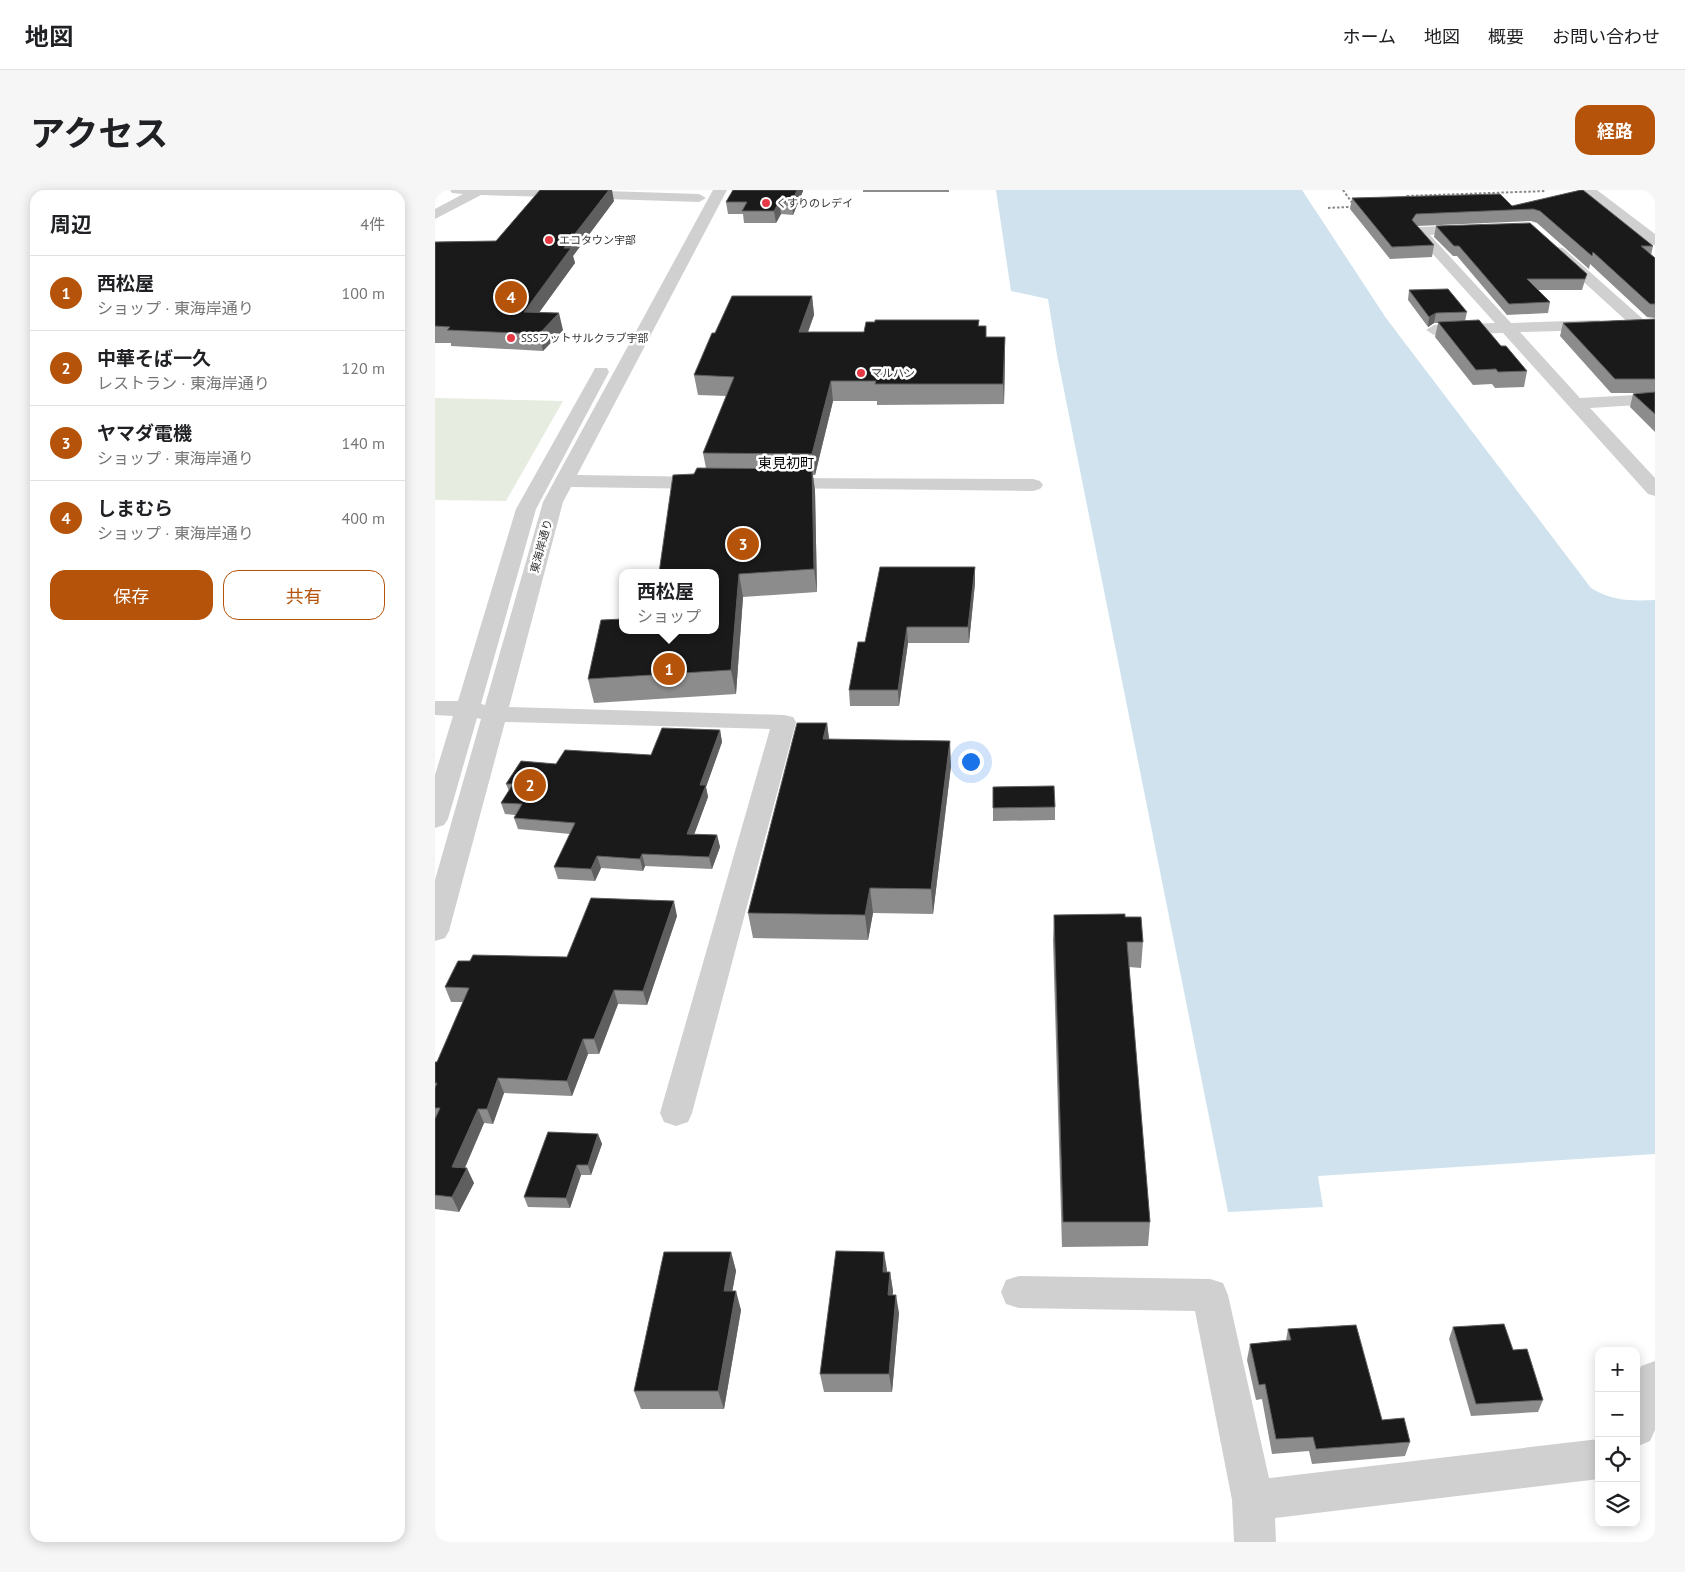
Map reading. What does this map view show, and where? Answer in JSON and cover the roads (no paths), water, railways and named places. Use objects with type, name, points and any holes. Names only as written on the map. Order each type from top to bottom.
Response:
[{"type":"street","points":[[457,190],[701,194],[617,344]]},
{"type":"street","name":"東海岸通り","points":[[435,931],[547,523],[563,480],[720,190]]},
{"type":"street","points":[[1589,190],[1655,241]]},
{"type":"street","points":[[435,215],[473,191]]},
{"type":"street","points":[[1623,216],[1647,215]]},
{"type":"street","points":[[1484,228],[1419,231],[1507,329],[1652,483]]},
{"type":"street","points":[[1545,240],[1638,323]]},
{"type":"street","points":[[1434,330],[1507,329],[1655,322]]},
{"type":"street","name":"東海岸通り","points":[[435,819],[526,509],[608,360]]},
{"type":"street","points":[[1576,403],[1655,399]]},
{"type":"street","points":[[563,480],[731,484]]},
{"type":"street","points":[[760,484],[1033,486]]},
{"type":"street","points":[[435,708],[467,708],[495,714],[784,722],[676,1114]]},
{"type":"street","points":[[1019,1292],[1211,1295],[1253,1500],[1255,1542]]},
{"type":"street","points":[[1640,1418],[1655,1379]]},
{"type":"street","points":[[1253,1500],[1595,1459]]},
{"type":"water","points":[[996,190],[1302,190],[1386,318],[1591,588],[1614,598],[1655,600],[1655,1154],[1318,1176],[1323,1207],[1228,1212],[1057,355],[1048,299],[1011,291]]},
{"type":"railway","points":[[1343,190],[1355,207]]},
{"type":"railway","points":[[1418,204],[1407,196],[1546,191]]},
{"type":"railway","points":[[1355,207],[1365,206]]},
{"type":"railway","points":[[1328,208],[1355,207]]},
{"type":"place","name":"くすりのレデイ","points":[[766,203]]},
{"type":"place","name":"エコタウン宇部","points":[[549,240]]},
{"type":"place","name":"しまむら","points":[[511,297]]},
{"type":"place","name":"SSSフットサルクラブ宇部","points":[[511,338]]},
{"type":"place","name":"マルハン","points":[[861,373]]},
{"type":"place","name":"ヤマダ電機","points":[[743,544]]},
{"type":"place","name":"西松屋","points":[[669,669]]},
{"type":"place","name":"中華そば一久","points":[[530,785]]},
{"type":"district","name":"東見初町","points":[[786,463]]}]
